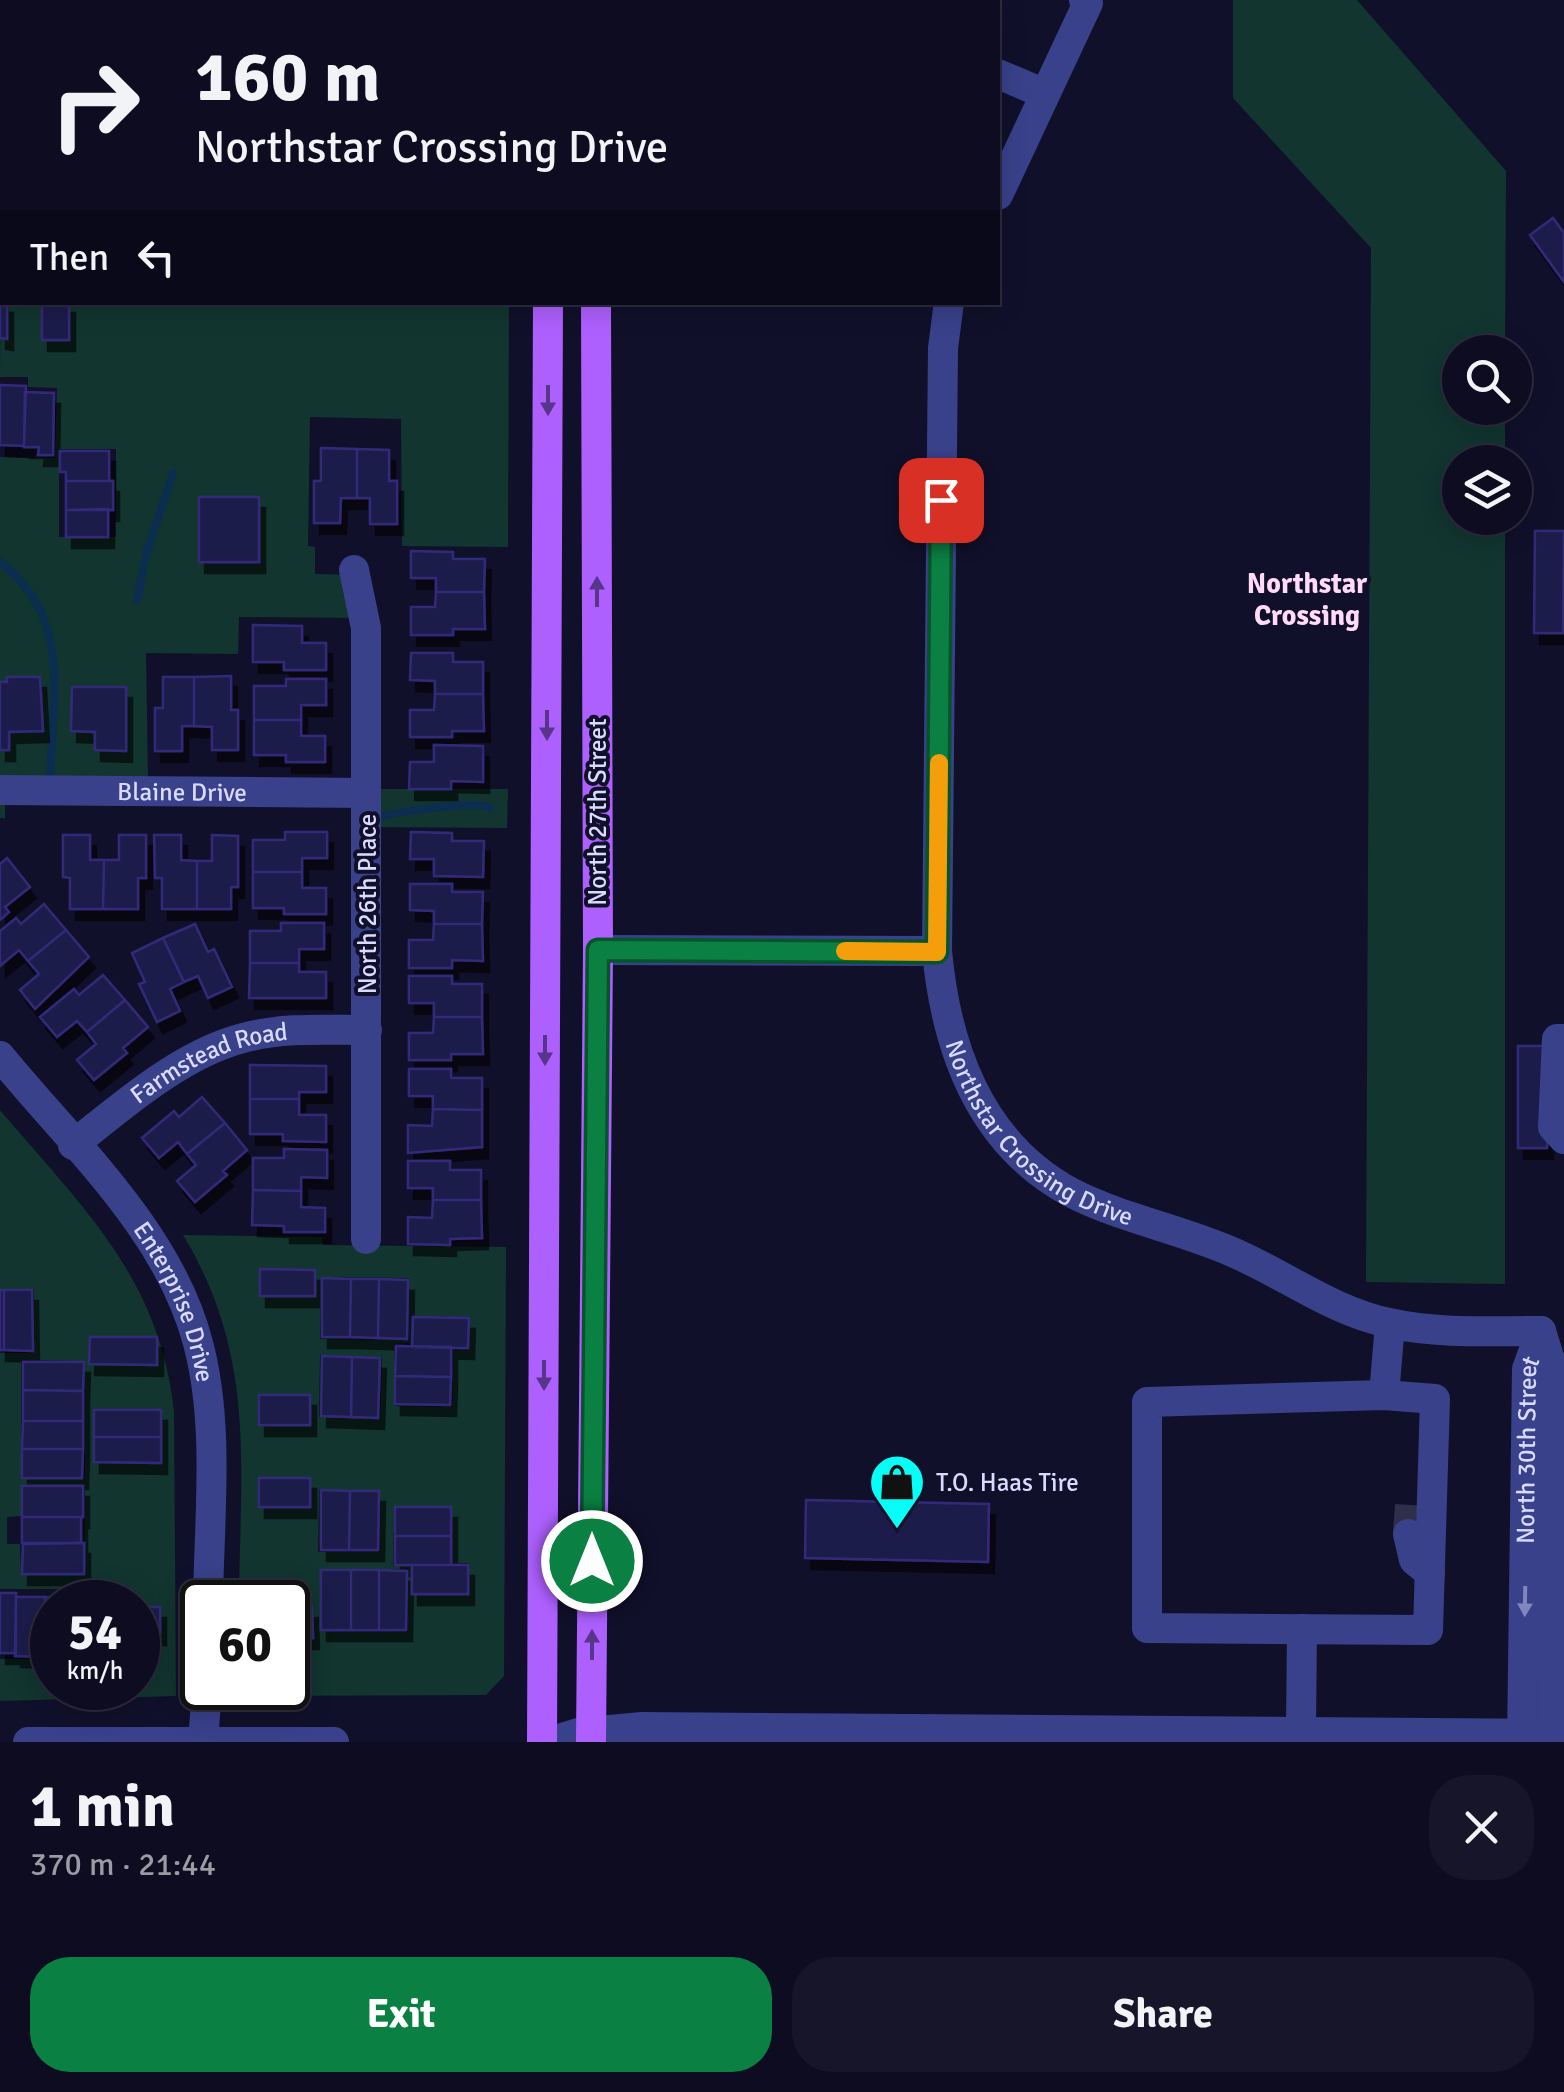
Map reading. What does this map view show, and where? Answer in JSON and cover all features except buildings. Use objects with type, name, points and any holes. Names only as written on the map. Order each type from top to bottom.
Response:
[{"type":"main road","name":"North 27th Street","points":[[545,1742],[548,305]]},
{"type":"main road","name":"North 27th Street","points":[[591,1736],[598,950],[596,305]]},
{"type":"street","points":[[1000,191],[1086,1]]},
{"type":"street","points":[[1000,75],[1044,94]]},
{"type":"street","name":"Northstar Crossing Drive","points":[[949,305],[942,348],[937,952],[941,999],[966,1078],[984,1113],[1020,1155],[1072,1192],[1232,1251],[1340,1306],[1390,1324],[1541,1331]]},
{"type":"street","name":"North 26th Place","points":[[354,570],[366,616],[366,1239]]},
{"type":"street","name":"Blaine Drive","points":[[0,790],[366,793]]},
{"type":"street","points":[[598,950],[937,952]]},
{"type":"street","name":"Farmstead Road","points":[[72,1145],[182,1066],[223,1044],[275,1032],[367,1030]]},
{"type":"street","points":[[1564,1039],[1557,1038],[1553,1127],[1564,1138]]},
{"type":"street","name":"Enterprise Drive","points":[[0,1056],[152,1241],[199,1345],[208,1422],[208,1580]]},
{"type":"street","points":[[1384,1396],[1390,1324]]},
{"type":"street","name":"North 30th Street","points":[[1541,1331],[1553,1370],[1543,1737]]},
{"type":"street","points":[[1384,1396],[1435,1399],[1428,1630],[1147,1628],[1147,1402],[1384,1396]]},
{"type":"street","points":[[1430,1572],[1414,1560],[1409,1520],[1434,1458]]},
{"type":"street","points":[[1301,1730],[1302,1629]]},
{"type":"street","points":[[203,1741],[206,1710]]},
{"type":"street","points":[[545,1742],[591,1736],[1301,1730],[1543,1737]]},
{"type":"street","points":[[28,1742],[334,1742]]},
{"type":"green space","points":[[1233,0],[1357,0],[1506,171],[1505,335],[1442,335],[1442,425],[1505,425],[1505,445],[1442,445],[1442,535],[1505,535],[1505,1284],[1366,1282],[1371,248],[1233,98]]},
{"type":"green space","points":[[1,305],[509,305],[508,547],[402,546],[401,419],[310,417],[308,546],[315,547],[315,574],[362,575],[362,618],[239,617],[238,654],[146,653],[148,779],[366,789],[508,789],[507,828],[364,827],[364,804],[5,803],[5,818],[0,818],[0,457],[55,458],[57,388],[28,387],[28,377],[0,377]],"holes":[[[59,449],[116,449],[116,537],[59,537]]]},
{"type":"green space","points":[[0,1110],[113,1248],[153,1322],[166,1365],[174,1412],[176,1696],[160,1696],[160,1580],[30,1580],[30,1589],[0,1589],[0,1353],[33,1353],[34,1290],[0,1289]],"holes":[[[21,1360],[85,1361],[85,1479],[21,1478]],[[21,1485],[85,1486],[84,1575],[21,1575],[20,1544],[7,1544],[7,1517],[21,1516]]]},
{"type":"green space","points":[[183,1235],[322,1237],[323,1245],[506,1247],[504,1676],[486,1695],[310,1696],[310,1580],[239,1580],[239,1414],[234,1369],[207,1280]],"holes":[[[321,1277],[409,1278],[409,1340],[320,1339]],[[412,1316],[470,1317],[470,1349],[453,1349],[452,1407],[394,1406],[394,1344],[411,1343]],[[320,1355],[382,1357],[380,1419],[319,1417]],[[319,1490],[380,1490],[380,1552],[318,1552]],[[394,1506],[452,1506],[452,1563],[469,1563],[469,1595],[411,1595],[411,1566],[393,1566]],[[320,1569],[408,1569],[408,1632],[320,1631]]]},
{"type":"green space","points":[[0,1659],[30,1659],[30,1700],[0,1701]]},
{"type":"waterway","points":[[137,600],[146,554],[173,473]]},
{"type":"waterway","points":[[0,562],[23,583],[39,607],[48,633],[54,688],[50,776]]},
{"type":"waterway","points":[[378,817],[454,806],[490,808]]},
{"type":"tunnel","points":[[1408,1534],[1410,1505]]},
{"type":"slow traffic","points":[[845,951],[937,952],[939,763]]},
{"type":"place","name":"T.O. Haas Tire","points":[[897,1531]]},
{"type":"district","name":"Northstar Crossing","points":[[1307,600]]},
{"type":"route","points":[[592,1561],[598,950],[937,952],[941,500]]}]
